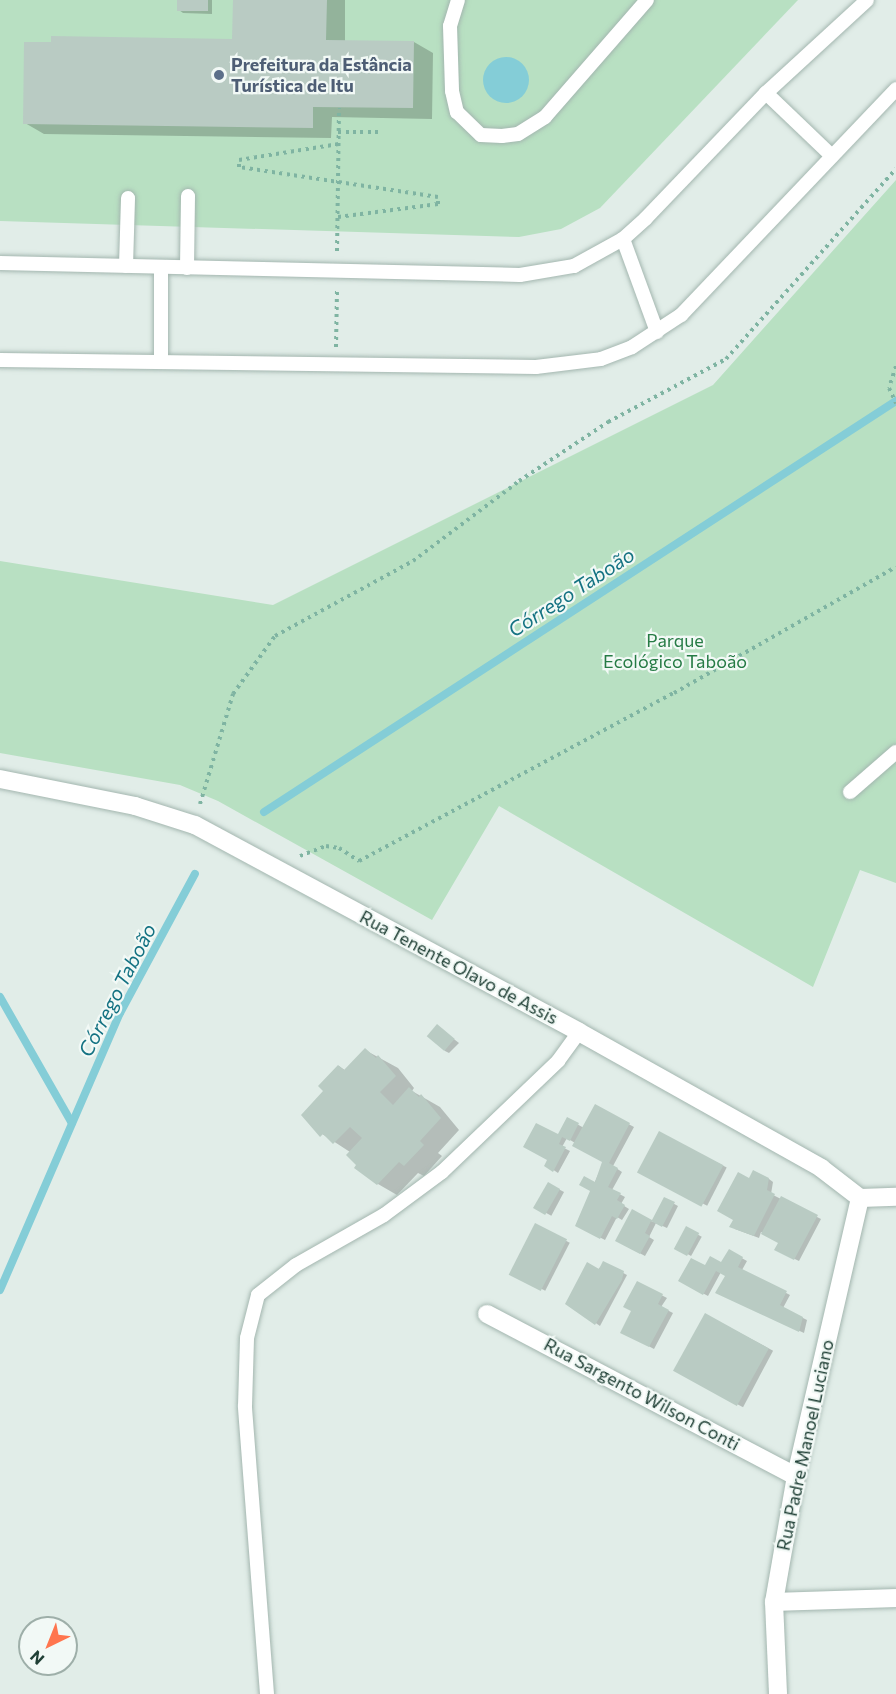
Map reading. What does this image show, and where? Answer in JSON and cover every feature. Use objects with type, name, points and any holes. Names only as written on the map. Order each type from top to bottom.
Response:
[{"type":"street","name":"Rua Tenente Olavo de Assis","points":[[0,779],[135,806],[195,825],[579,1032],[821,1168],[860,1198]]},
{"type":"street","points":[[860,1198],[896,1197]]},
{"type":"street","name":"Rua Padre Manoel Luciano","points":[[778,1694],[774,1602],[796,1476],[860,1198]]},
{"type":"street","name":"Rua Sargento Wilson Conti","points":[[487,1314],[796,1476]]},
{"type":"street","points":[[774,1602],[896,1598]]},
{"type":"lane","points":[[458,0],[450,26],[452,91],[457,112],[481,135],[502,136],[518,134],[545,117],[647,0]]},
{"type":"lane","points":[[0,263],[547,273],[574,266],[623,239],[766,93],[867,0]]},
{"type":"lane","points":[[0,360],[536,367],[601,359],[657,332],[703,294],[896,89]]},
{"type":"lane","points":[[766,93],[832,156]]},
{"type":"lane","points":[[187,268],[188,196]]},
{"type":"lane","points":[[126,266],[128,198]]},
{"type":"lane","points":[[623,239],[657,332]]},
{"type":"lane","points":[[161,267],[161,362]]},
{"type":"lane","points":[[850,792],[896,752]]},
{"type":"lane","points":[[267,1694],[245,1406],[247,1338],[258,1295],[296,1265],[384,1215],[442,1172],[558,1061],[579,1032]]},
{"type":"path","points":[[339,108],[338,132],[339,144],[338,181],[338,216],[438,204],[438,197],[338,181],[239,167],[239,160],[339,144]]},
{"type":"path","points":[[338,132],[380,132]]},
{"type":"path","points":[[195,825],[207,770],[233,694],[275,636],[413,561],[519,480],[608,422],[726,359],[896,169]]},
{"type":"path","points":[[896,366],[889,388],[896,403]]},
{"type":"path","points":[[273,866],[326,846],[339,848],[359,861],[674,693],[896,567]]},
{"type":"green space","points":[[0,0],[798,0],[600,208],[561,229],[519,237],[0,221]]},
{"type":"green space","name":"Parque Ecológico Taboão","points":[[896,180],[896,883],[860,870],[813,987],[499,806],[432,920],[218,801],[180,785],[0,753],[0,561],[273,605],[713,385]]},
{"type":"water","points":[[506,57],[522,64],[529,80],[522,96],[506,103],[490,96],[483,80],[490,64]]},
{"type":"building","points":[[177,0],[208,0],[208,11],[177,11]]},
{"type":"building","name":"Prefeitura da Estância Turística de Itu","points":[[233,0],[327,0],[326,40],[414,41],[413,108],[313,107],[313,128],[23,124],[24,42],[51,42],[51,36],[232,39]]},
{"type":"building","points":[[437,1024],[455,1039],[444,1051],[427,1036]]},
{"type":"building","points":[[365,1048],[376,1058],[378,1055],[396,1076],[380,1092],[393,1105],[409,1087],[419,1097],[421,1094],[441,1118],[420,1141],[424,1145],[404,1166],[399,1162],[377,1185],[354,1168],[356,1165],[346,1155],[362,1138],[350,1127],[333,1144],[323,1134],[320,1137],[301,1115],[323,1091],[318,1086],[338,1065],[344,1070]]},
{"type":"building","points":[[595,1104],[630,1123],[609,1163],[618,1168],[608,1187],[621,1193],[617,1200],[625,1205],[617,1219],[612,1216],[600,1239],[575,1226],[590,1191],[579,1185],[584,1176],[595,1182],[602,1162],[572,1146]]},
{"type":"building","points":[[567,1117],[579,1123],[570,1141],[562,1137],[559,1144],[566,1147],[553,1172],[544,1166],[547,1160],[523,1147],[536,1123],[558,1134]]},
{"type":"building","points":[[659,1131],[723,1165],[701,1207],[637,1172]]},
{"type":"building","points":[[753,1170],[769,1178],[767,1190],[775,1194],[754,1236],[729,1227],[733,1220],[717,1211],[738,1172],[749,1178]]},
{"type":"building","points":[[548,1182],[560,1189],[545,1215],[533,1208]]},
{"type":"building","points":[[781,1196],[818,1215],[794,1260],[774,1250],[778,1243],[761,1234]]},
{"type":"building","points":[[664,1197],[675,1202],[662,1227],[651,1221],[645,1233],[650,1236],[640,1254],[615,1241],[632,1209],[652,1220]]},
{"type":"building","points":[[535,1223],[567,1239],[541,1291],[509,1275]]},
{"type":"building","points":[[686,1226],[699,1233],[687,1256],[674,1249]]},
{"type":"building","points":[[729,1249],[743,1257],[738,1267],[787,1291],[780,1305],[803,1317],[799,1332],[715,1293],[725,1276],[716,1271],[703,1295],[678,1281],[691,1258],[705,1265],[710,1256],[721,1262]]},
{"type":"building","points":[[603,1261],[624,1271],[622,1280],[595,1325],[565,1304],[587,1262],[599,1269]]},
{"type":"building","points":[[637,1281],[663,1294],[658,1304],[669,1310],[649,1347],[620,1333],[631,1311],[623,1307]]},
{"type":"building","points":[[705,1313],[769,1348],[737,1406],[673,1371]]},
{"type":"waterway","name":"Córrego Taboão","points":[[264,812],[896,401]]},
{"type":"waterway","name":"Córrego Taboão","points":[[0,1290],[120,1013],[195,874]]},
{"type":"waterway","points":[[0,997],[72,1123]]},
{"type":"place","name":"Prefeitura da Estância Turística de Itu","points":[[219,75]]}]
